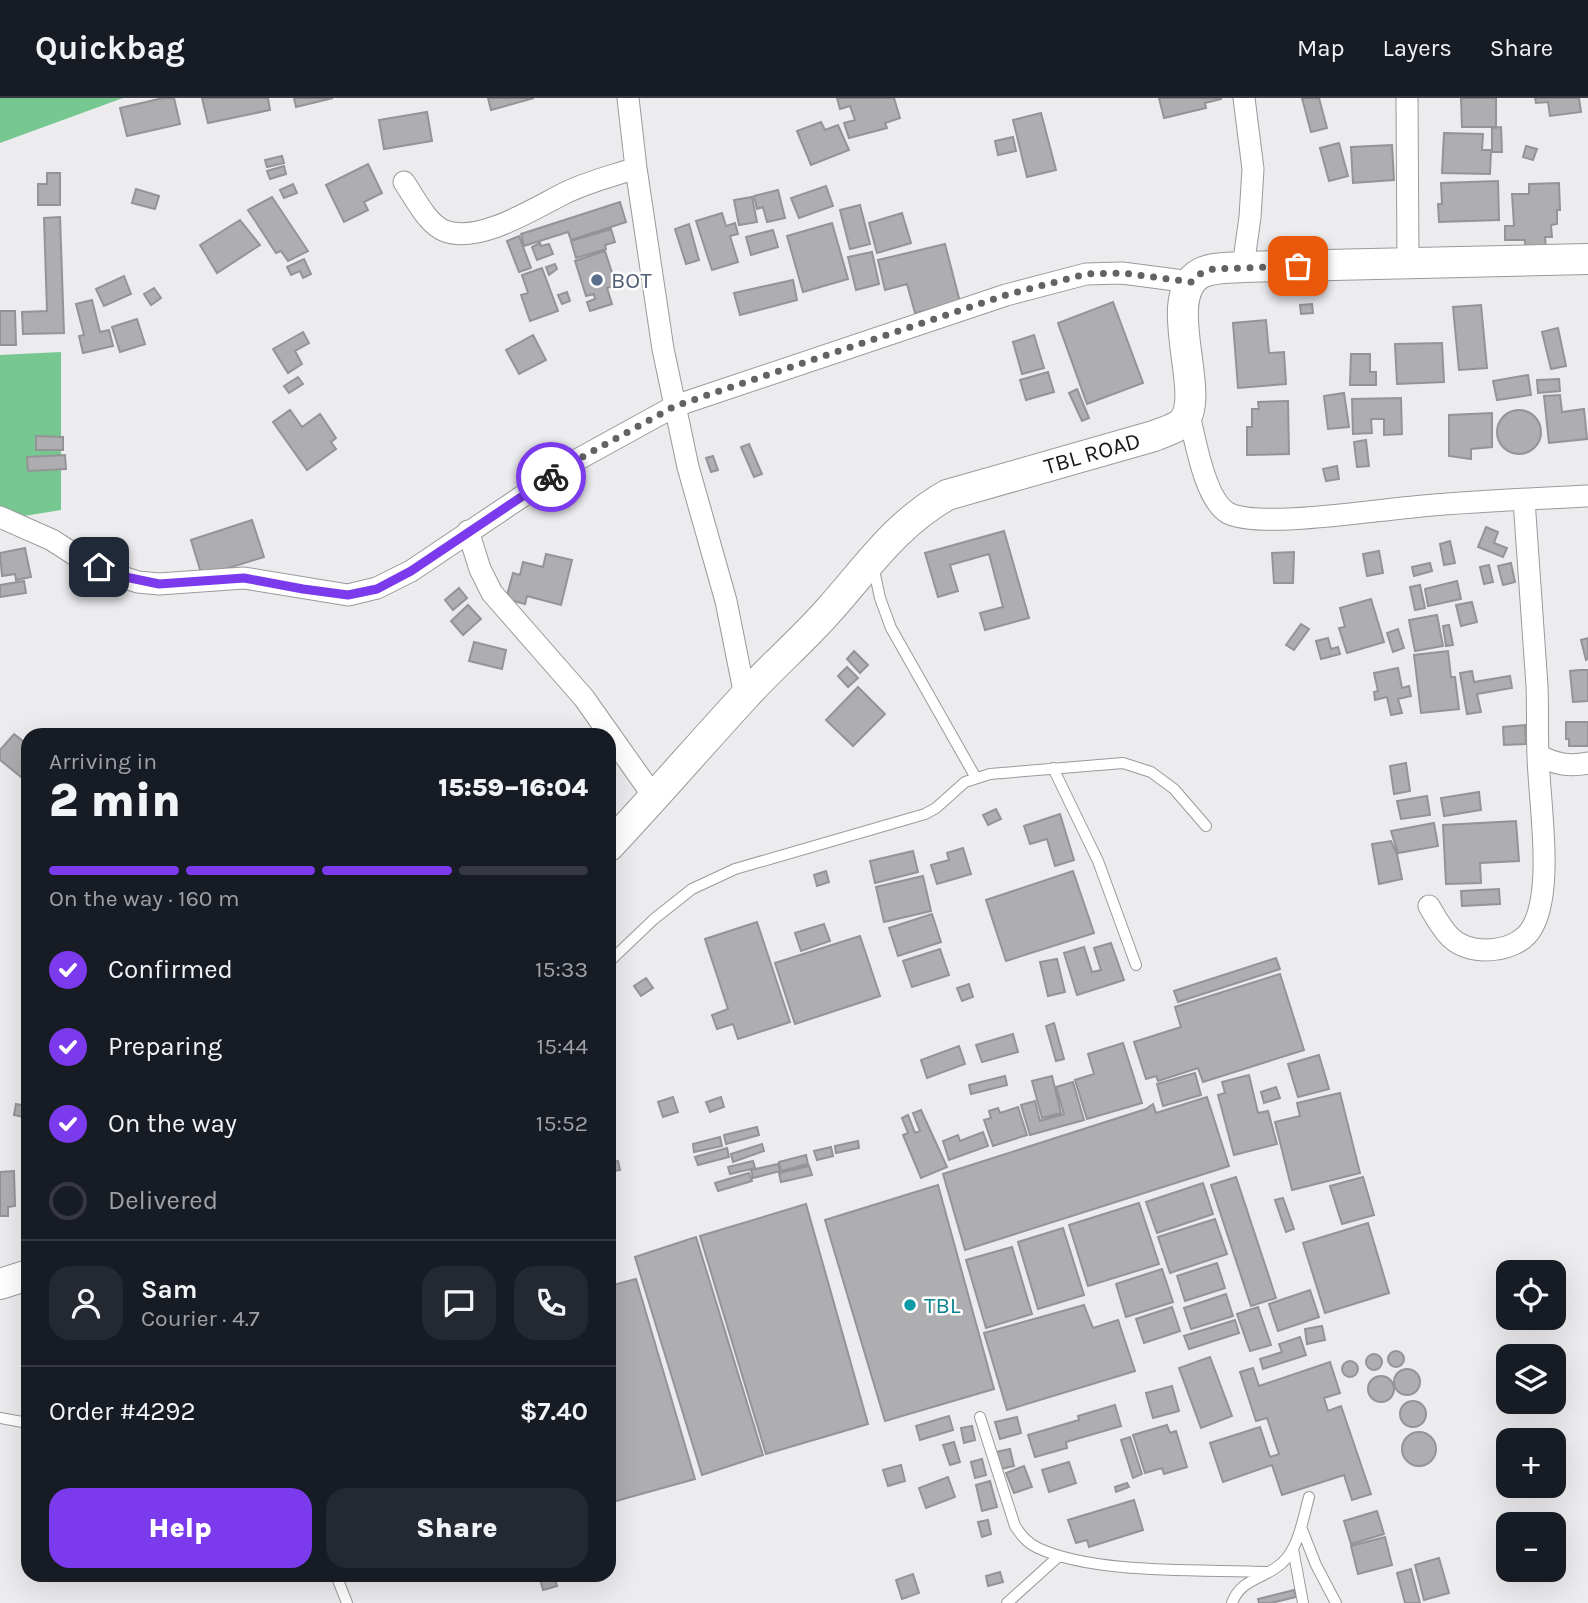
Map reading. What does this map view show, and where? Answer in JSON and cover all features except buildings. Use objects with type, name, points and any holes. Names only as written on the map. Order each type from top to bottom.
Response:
[{"type":"street","points":[[628,98],[663,349],[701,518],[726,601],[745,696]]},
{"type":"street","points":[[1243,267],[1253,169],[1244,98]]},
{"type":"street","points":[[1407,98],[1408,263]]},
{"type":"street","points":[[404,183],[433,223],[445,231],[460,233],[505,223],[565,193],[636,168]]},
{"type":"street","points":[[1588,259],[1213,269],[1200,274],[1191,282],[1182,311],[1188,411],[1210,489],[1218,505],[1229,513],[1245,518],[1286,519],[1414,506],[1588,496]]},
{"type":"street","points":[[0,517],[52,540],[83,560],[138,582],[159,584],[244,578],[348,595],[377,589],[411,571],[575,461],[675,406],[1006,295],[1086,274],[1122,273],[1191,282]]},
{"type":"street","name":"TBL ROAD","points":[[616,838],[745,696],[830,610],[871,559],[905,523],[947,495],[1154,436],[1174,428],[1183,421],[1188,411]]},
{"type":"street","points":[[1429,906],[1446,934],[1461,945],[1479,950],[1503,949],[1519,941],[1532,928],[1539,912],[1544,873],[1537,689],[1524,500]]},
{"type":"street","points":[[468,531],[480,569],[492,593],[584,698],[605,728]]},
{"type":"street","points":[[616,743],[654,797]]},
{"type":"street","points":[[1538,755],[1560,765],[1588,763]]},
{"type":"street","points":[[0,1284],[21,1277]]},
{"type":"lane","points":[[871,559],[880,598],[891,628],[976,778]]},
{"type":"lane","points":[[616,955],[654,919],[692,889],[736,869],[925,814],[965,782],[990,774],[1123,763],[1151,772],[1174,789],[1206,826]]},
{"type":"lane","points":[[1053,768],[1098,861],[1136,965]]},
{"type":"lane","points":[[981,1417],[1014,1527],[1024,1539],[1037,1548],[1085,1563],[1268,1572]]},
{"type":"lane","points":[[0,1418],[21,1422]]},
{"type":"lane","points":[[1232,1603],[1235,1594],[1245,1583],[1282,1563],[1293,1549],[1309,1497]]},
{"type":"lane","points":[[1301,1527],[1316,1565],[1336,1603]]},
{"type":"lane","points":[[1293,1549],[1303,1603]]},
{"type":"lane","points":[[1007,1603],[1059,1556]]},
{"type":"lane","points":[[339,1582],[348,1603]]},
{"type":"green space","points":[[0,98],[123,98],[0,143]]},
{"type":"green space","points":[[61,352],[61,510],[0,520],[0,355]]},
{"type":"way so far","points":[[551,477],[675,406],[1006,295],[1086,274],[1122,273],[1191,282],[1200,274],[1213,269],[1298,266]]},
{"type":"place","name":"BOT","points":[[597,280]]},
{"type":"place","name":"TBL","points":[[910,1305]]},
{"type":"route","points":[[99,567],[138,582],[196,583],[222,578],[244,578],[348,595],[377,589],[411,571],[551,477]]}]
